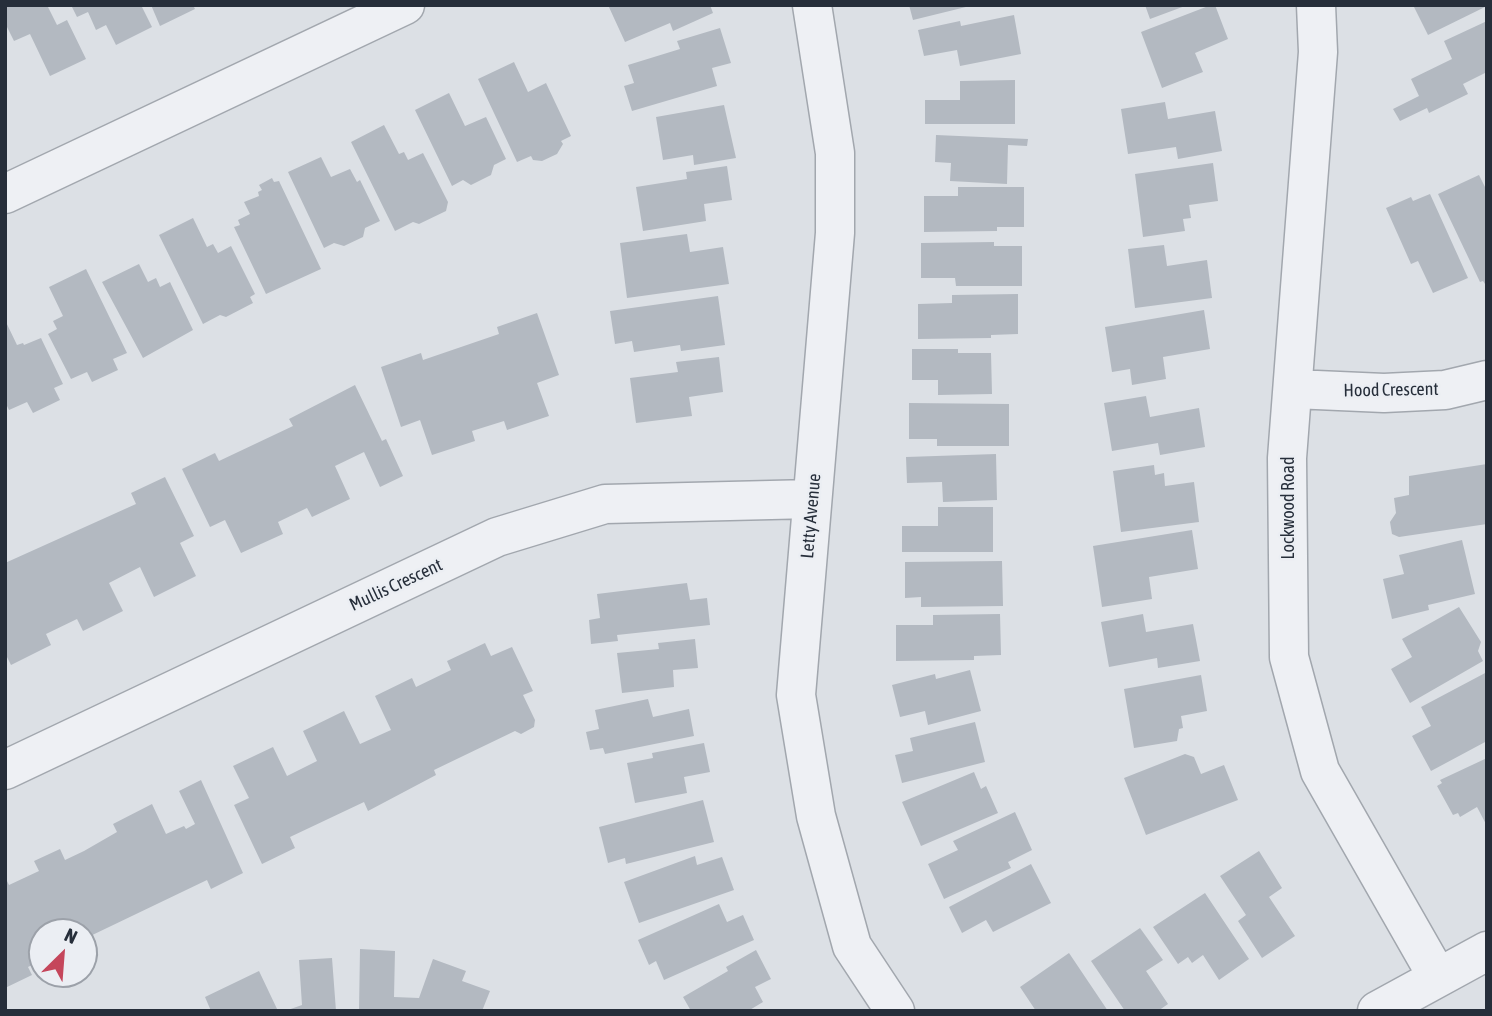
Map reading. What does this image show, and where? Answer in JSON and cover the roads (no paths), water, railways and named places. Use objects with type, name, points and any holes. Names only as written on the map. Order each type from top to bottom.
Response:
[{"type":"street","points":[[5,194],[405,5]]},
{"type":"street","name":"Letty Avenue","points":[[812,5],[835,153],[835,233],[796,695],[816,817],[852,946],[895,1011]]},
{"type":"street","name":"Lockwood Road","points":[[1316,5],[1318,52],[1287,458],[1289,657],[1320,771],[1437,976]]},
{"type":"street","name":"Hood Crescent","points":[[1294,389],[1396,392],[1445,390],[1487,380]]},
{"type":"street","name":"Mullis Crescent","points":[[5,770],[497,537],[605,504],[812,499]]},
{"type":"street","points":[[1377,1011],[1487,951]]}]
